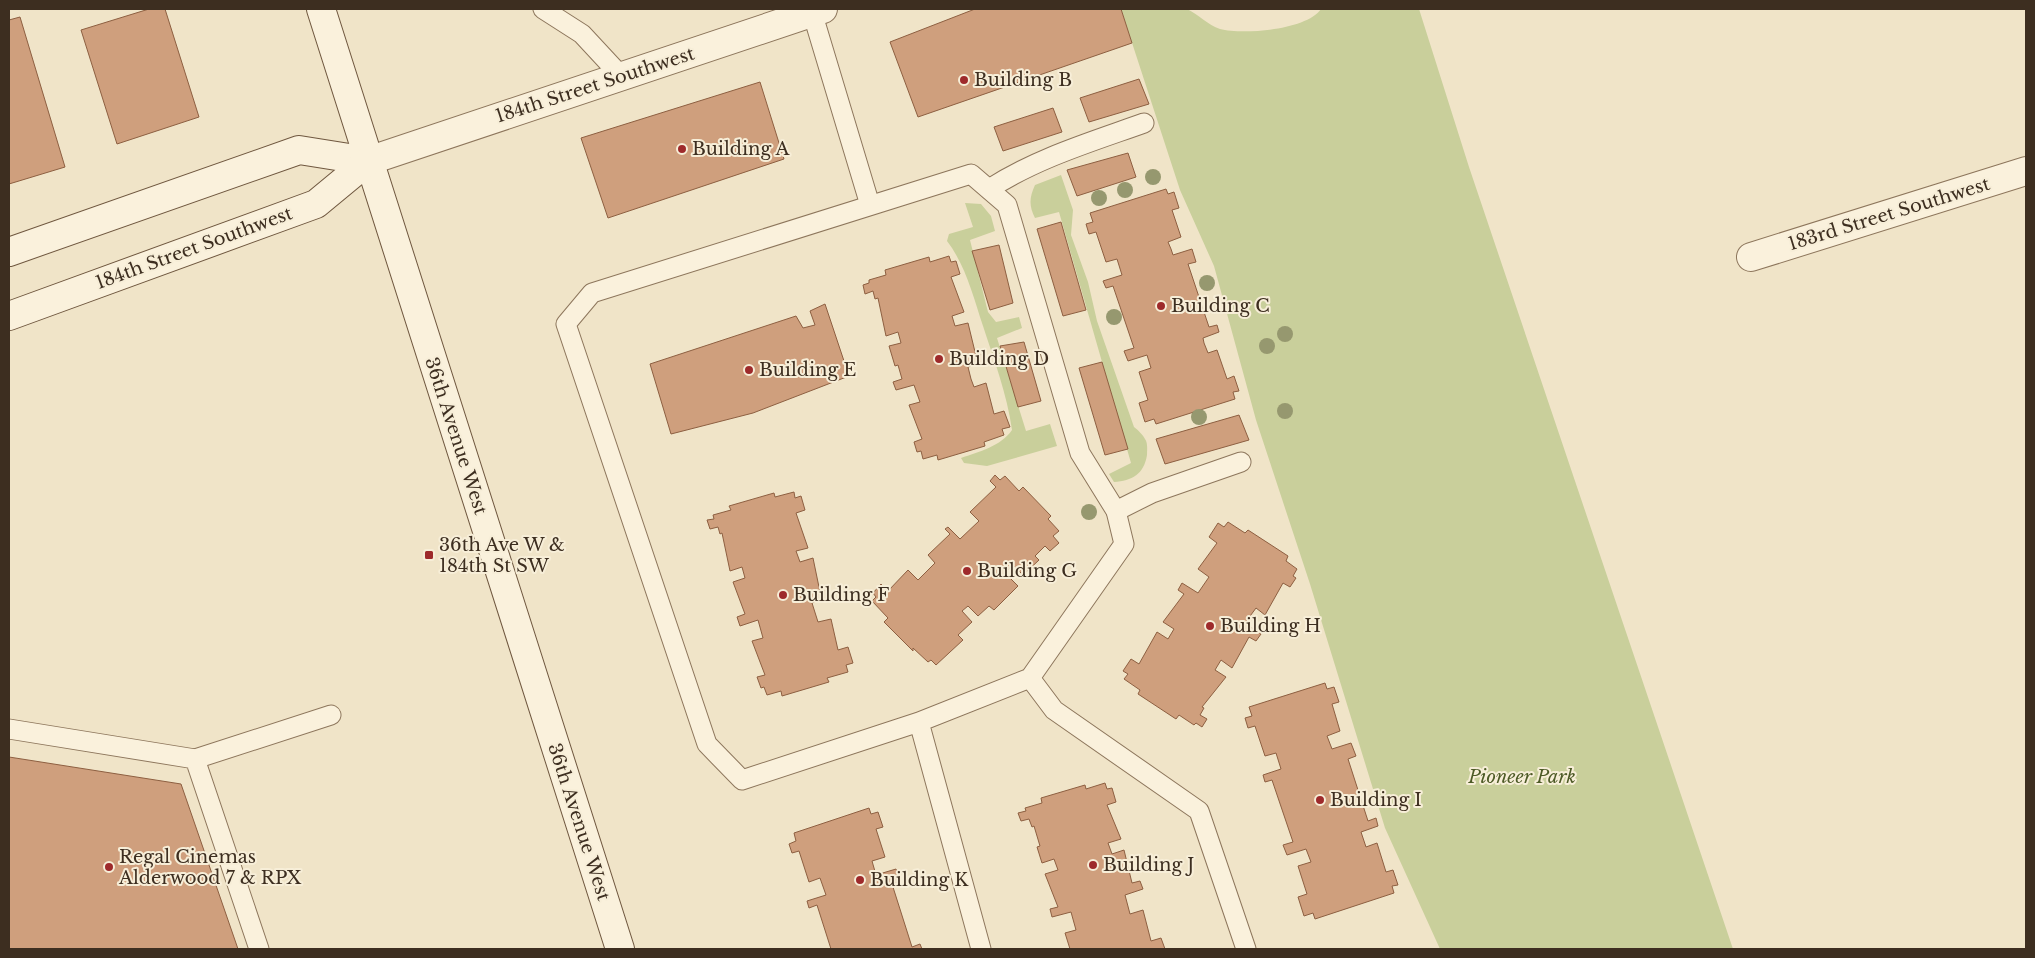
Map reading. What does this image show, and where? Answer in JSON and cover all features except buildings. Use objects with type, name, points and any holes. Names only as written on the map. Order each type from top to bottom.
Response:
[{"type":"main road","name":"36th Avenue West","points":[[321,9],[620,949]]},
{"type":"main road","name":"184th Street Southwest","points":[[9,316],[316,204],[368,161],[818,10]]},
{"type":"main road","name":"184th Street Southwest","points":[[9,252],[299,150],[368,161]]},
{"type":"main road","name":"183rd Street Southwest","points":[[1751,257],[2026,171]]},
{"type":"lane","points":[[543,9],[582,34],[621,76]]},
{"type":"lane","points":[[818,10],[870,205]]},
{"type":"lane","points":[[989,189],[1016,171],[1144,122]]},
{"type":"lane","points":[[972,174],[1007,205],[1080,453],[1116,511],[1124,544],[1030,678],[919,722],[742,780],[707,744],[566,324],[592,293],[870,205],[972,174]]},
{"type":"lane","points":[[1116,511],[1152,493],[1241,462]]},
{"type":"lane","points":[[1030,678],[1054,710],[1200,811],[1246,949]]},
{"type":"lane","points":[[9,729],[195,759],[331,715]]},
{"type":"lane","points":[[919,722],[982,949]]},
{"type":"lane","points":[[195,759],[259,949]]},
{"type":"green space","name":"Pioneer Park","points":[[1181,8],[1191,11],[1220,29],[1258,31],[1303,22],[1314,16],[1321,9],[1419,9],[1469,167],[1733,949],[1440,949],[1385,828],[1310,584],[1256,420],[1214,266],[1180,190],[1121,9]]},
{"type":"green space","points":[[1061,175],[1073,210],[1071,235],[1088,282],[1097,321],[1134,427],[1147,442],[1147,455],[1143,467],[1140,472],[1126,480],[1114,482],[1109,474],[1131,463],[1059,212],[1035,218],[1031,206],[1035,185]]},
{"type":"green space","points":[[965,203],[981,204],[991,216],[995,231],[970,240],[988,312],[996,322],[1019,317],[1022,328],[997,338],[1026,431],[1050,424],[1057,446],[987,466],[964,463],[961,458],[996,444],[1012,430],[1004,390],[972,293],[964,271],[947,241],[949,234],[973,227]]},
{"type":"place","name":"Building B","points":[[964,80]]},
{"type":"place","name":"Building A","points":[[682,149]]},
{"type":"place","name":"Building C","points":[[1161,306]]},
{"type":"place","name":"Building D","points":[[939,359]]},
{"type":"place","name":"Building E","points":[[749,370]]},
{"type":"place","name":"36th Ave W & 184th St SW","points":[[429,555]]},
{"type":"place","name":"Building G","points":[[967,571]]},
{"type":"place","name":"Building F","points":[[783,595]]},
{"type":"place","name":"Building H","points":[[1210,626]]},
{"type":"place","name":"Building I","points":[[1320,800]]},
{"type":"place","name":"Building J","points":[[1093,865]]},
{"type":"place","name":"Regal Cinemas Alderwood 7 & RPX","points":[[109,867]]},
{"type":"place","name":"Building K","points":[[860,880]]}]
